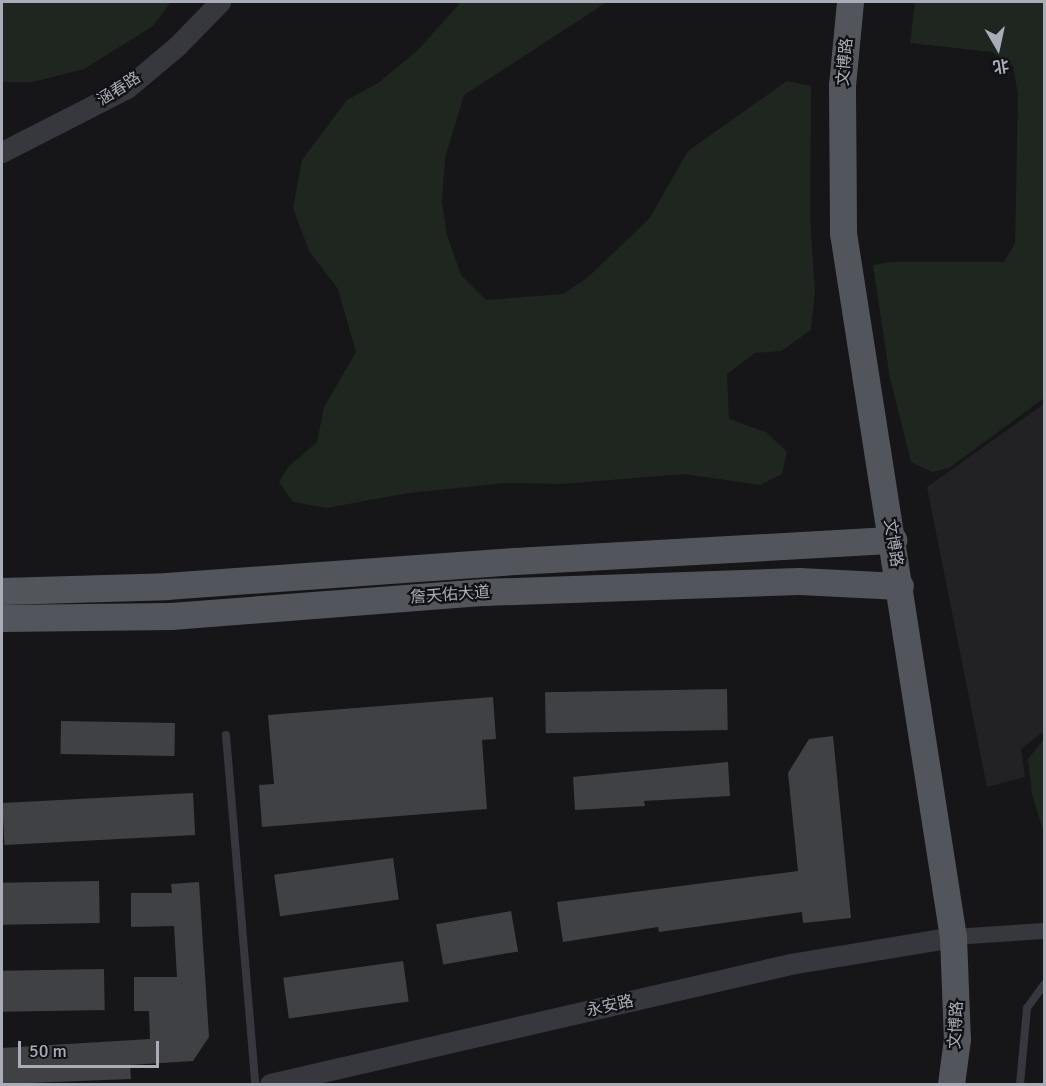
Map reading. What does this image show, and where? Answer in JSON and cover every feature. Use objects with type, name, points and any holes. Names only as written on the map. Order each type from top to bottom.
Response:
[{"type":"main road","name":"文博路","points":[[850,2],[842,85],[843,233],[893,540],[953,937],[957,1039],[951,1084]]},
{"type":"main road","name":"詹天佑大道","points":[[2,591],[166,586],[515,561],[893,540]]},
{"type":"main road","name":"詹天佑大道","points":[[2,618],[171,616],[484,592],[799,581],[900,586]]},
{"type":"street","name":"涵春路","points":[[2,152],[127,88],[177,46],[220,2]]},
{"type":"street","points":[[953,937],[1044,931]]},
{"type":"street","name":"永安路","points":[[270,1084],[790,964],[953,937]]},
{"type":"lane","points":[[226,735],[255,1084]]},
{"type":"lane","points":[[1020,1084],[1027,1008],[1044,985]]},
{"type":"shaded area","points":[[2,2],[171,2],[153,26],[84,69],[33,82],[2,82]]},
{"type":"shaded area","points":[[461,2],[607,2],[464,95],[445,158],[442,201],[447,235],[461,275],[486,300],[563,294],[587,278],[649,219],[688,151],[787,81],[811,86],[810,218],[815,291],[811,330],[781,351],[755,353],[727,374],[729,419],[766,432],[787,452],[782,474],[760,485],[684,474],[562,484],[506,483],[408,493],[327,508],[293,502],[279,482],[288,467],[317,442],[324,407],[356,352],[338,289],[309,251],[293,208],[302,160],[347,100],[378,83],[417,51]]},
{"type":"shaded area","points":[[915,2],[1044,2],[1044,398],[949,468],[932,472],[911,462],[890,378],[873,265],[891,262],[1004,262],[1015,243],[1018,95],[1013,66],[992,52],[910,43]]},
{"type":"shaded area","points":[[1044,404],[1044,731],[1021,749],[1025,777],[987,787],[927,487]]},
{"type":"shaded area","points":[[1044,739],[1044,834],[1032,794],[1028,759]]},
{"type":"building","points":[[727,689],[728,730],[546,733],[545,692]]},
{"type":"building","points":[[493,697],[496,739],[482,740],[487,809],[262,827],[259,785],[274,784],[268,715]]},
{"type":"building","points":[[61,721],[175,723],[174,756],[60,754]]},
{"type":"building","points":[[833,736],[851,918],[803,923],[802,912],[659,932],[658,927],[563,942],[557,902],[798,871],[788,773],[809,739]]},
{"type":"building","points":[[728,762],[730,796],[644,801],[645,806],[575,810],[573,777]]},
{"type":"building","points":[[193,793],[195,835],[4,845],[2,803]]},
{"type":"building","points":[[393,858],[399,900],[280,916],[274,875]]},
{"type":"building","points":[[99,881],[100,923],[3,925],[2,883]]},
{"type":"building","points":[[199,882],[209,1037],[193,1061],[130,1065],[131,1079],[2,1084],[2,1048],[150,1039],[149,1011],[134,1011],[134,977],[177,977],[174,926],[131,927],[131,893],[172,893],[171,884]]},
{"type":"building","points":[[511,911],[518,951],[443,965],[436,924]]},
{"type":"building","points":[[403,961],[409,1002],[289,1018],[283,978]]},
{"type":"building","points":[[104,969],[105,1010],[3,1012],[2,971]]}]
